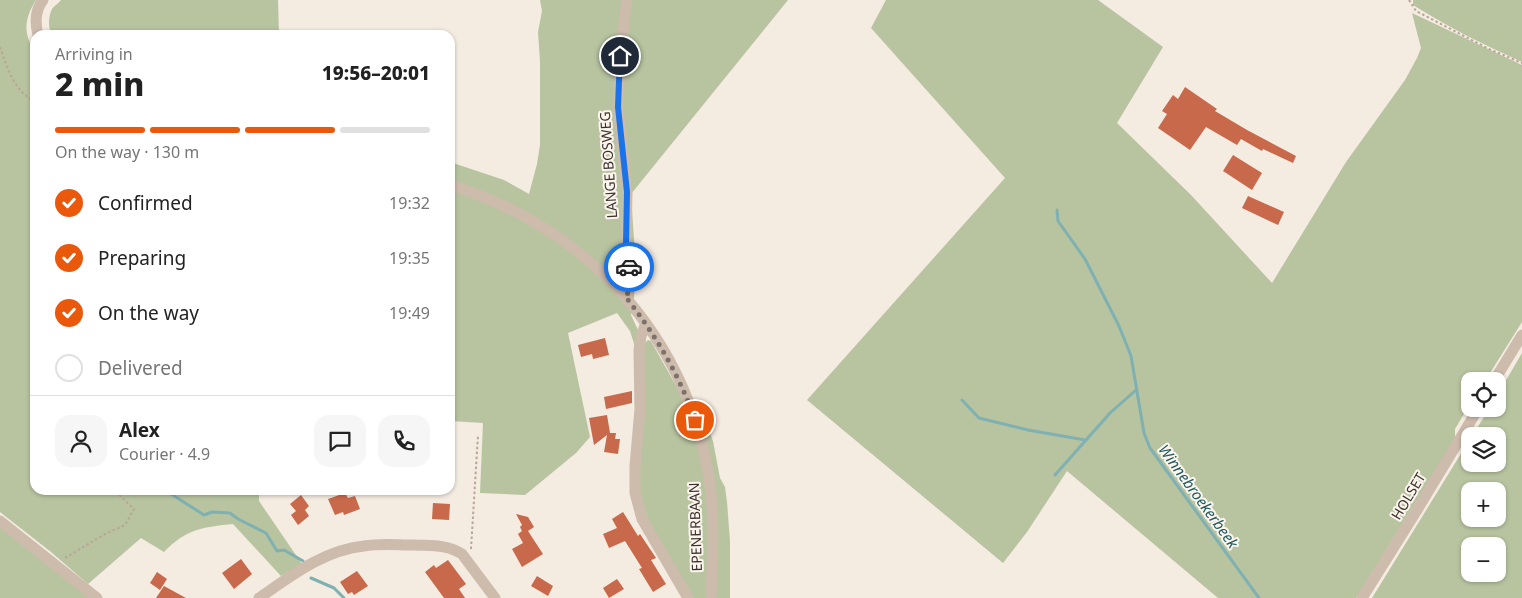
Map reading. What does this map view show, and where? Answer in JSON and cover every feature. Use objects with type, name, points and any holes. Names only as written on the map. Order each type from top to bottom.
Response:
[{"type":"street","points":[[37,30],[36,18],[40,3],[44,0]]},
{"type":"street","name":"LANGE BOSWEG","points":[[625,296],[629,292],[626,244],[627,192],[618,107],[620,56],[627,0]]},
{"type":"street","name":"EPENERBAAN","points":[[455,186],[509,208],[541,225],[590,262],[610,279],[625,296],[665,352],[682,385],[695,420],[709,478],[712,516],[711,598]]},
{"type":"street","points":[[646,323],[641,336],[639,350],[640,409],[635,466],[636,493],[642,520],[688,598]]},
{"type":"street","points":[[1499,372],[1522,334]]},
{"type":"street","name":"HOLSET","points":[[1362,598],[1473,417]]},
{"type":"street","points":[[0,521],[98,598]]},
{"type":"street","points":[[259,598],[307,566],[336,552],[362,546],[389,544],[444,546],[456,550],[462,554],[495,598]]},
{"type":"path","points":[[1409,0],[1416,11],[1489,49],[1522,63]]},
{"type":"path","points":[[0,47],[15,81],[30,99]]},
{"type":"path","points":[[470,564],[478,435]]},
{"type":"path","points":[[58,565],[68,555],[125,525],[134,509],[119,495]]},
{"type":"green space","points":[[0,0],[36,0],[29,13],[26,25],[30,42],[30,495],[259,495],[259,501],[302,564],[281,576],[233,524],[196,530],[180,538],[164,552],[141,538],[88,584],[0,512]]},
{"type":"green space","points":[[61,0],[278,0],[279,30],[50,30],[49,19],[52,9]]},
{"type":"green space","points":[[540,0],[788,0],[631,194],[635,255],[634,299],[631,315],[638,330],[636,350],[630,331],[617,313],[568,333],[590,437],[576,453],[525,495],[480,493],[483,423],[455,421],[455,164],[504,180],[529,194],[540,145],[538,32],[542,11]]},
{"type":"green space","points":[[886,0],[1098,0],[1163,47],[1117,123],[1191,195],[1272,283],[1346,162],[1405,80],[1417,58],[1421,48],[1412,13],[1522,65],[1522,322],[1491,372],[1461,372],[1462,417],[1455,429],[1455,439],[1356,598],[1218,598],[1067,471],[1027,532],[1003,563],[807,400],[1005,178],[871,28]]},
{"type":"green space","points":[[1413,0],[1522,0],[1522,62],[1439,21],[1413,5]]},
{"type":"green space","points":[[648,340],[651,341],[675,384],[701,420],[707,425],[713,441],[727,502],[730,541],[730,598],[692,598],[652,532],[638,489],[643,345]]},
{"type":"green space","points":[[1522,353],[1522,598],[1372,598],[1461,454],[1461,472],[1506,472],[1506,427],[1478,427],[1484,417],[1506,417],[1506,380]]},
{"type":"green space","points":[[0,524],[91,598],[0,598]]},
{"type":"building","points":[[1185,87],[1217,109],[1215,111],[1296,156],[1293,163],[1263,149],[1262,151],[1241,139],[1237,145],[1206,127],[1190,150],[1158,128],[1167,114],[1162,111],[1173,95],[1178,99]]},
{"type":"building","points":[[1233,155],[1262,173],[1252,190],[1223,171]]},
{"type":"building","points":[[1248,196],[1284,212],[1278,225],[1242,208]]},
{"type":"building","points":[[605,338],[609,355],[593,359],[592,354],[581,357],[578,345]]},
{"type":"building","points":[[632,391],[632,403],[606,409],[604,397]]},
{"type":"building","points":[[607,415],[610,433],[616,433],[615,439],[620,439],[618,454],[604,452],[607,435],[594,445],[589,418]]},
{"type":"building","points":[[301,495],[309,506],[305,510],[309,516],[298,525],[291,515],[296,511],[290,504]]},
{"type":"building","points":[[339,495],[346,495],[348,498],[355,496],[360,509],[344,515],[343,512],[335,515],[328,499]]},
{"type":"building","points":[[433,503],[450,504],[449,520],[432,519]]},
{"type":"building","points":[[623,512],[638,536],[640,534],[656,558],[651,560],[666,584],[653,592],[639,569],[642,568],[625,541],[609,548],[603,534],[617,528],[612,519]]},
{"type":"building","points":[[516,514],[528,517],[534,527],[528,531],[543,554],[522,567],[512,549],[523,543],[518,534],[522,531],[520,527],[522,525]]},
{"type":"building","points":[[241,559],[252,574],[234,589],[222,573]]},
{"type":"building","points":[[448,560],[466,584],[459,589],[465,598],[444,598],[425,572],[434,565],[436,568]]},
{"type":"building","points":[[357,571],[368,586],[354,595],[352,592],[348,594],[340,582]]},
{"type":"building","points":[[157,572],[167,579],[160,590],[150,583]]},
{"type":"building","points":[[537,576],[553,586],[548,596],[531,586]]},
{"type":"building","points":[[617,579],[624,589],[609,598],[603,588]]},
{"type":"building","points":[[164,586],[186,598],[156,598]]},
{"type":"waterway","name":"Winnebroekerbeek","points":[[1057,210],[1058,221],[1085,259],[1119,326],[1131,356],[1144,433],[1150,448],[1259,598]]},
{"type":"waterway","points":[[1055,475],[1110,413],[1136,390]]},
{"type":"waterway","points":[[962,400],[979,418],[1028,430],[1085,440]]},
{"type":"waterway","points":[[173,495],[204,515],[212,512],[230,513],[266,533],[277,551],[284,550],[303,561]]},
{"type":"waterway","points":[[311,578],[334,588],[344,598]]},
{"type":"way so far","points":[[629,267],[629,292],[625,296],[665,352],[682,385],[695,420]]},
{"type":"route","points":[[620,56],[618,107],[627,192],[626,244],[629,267]]}]
